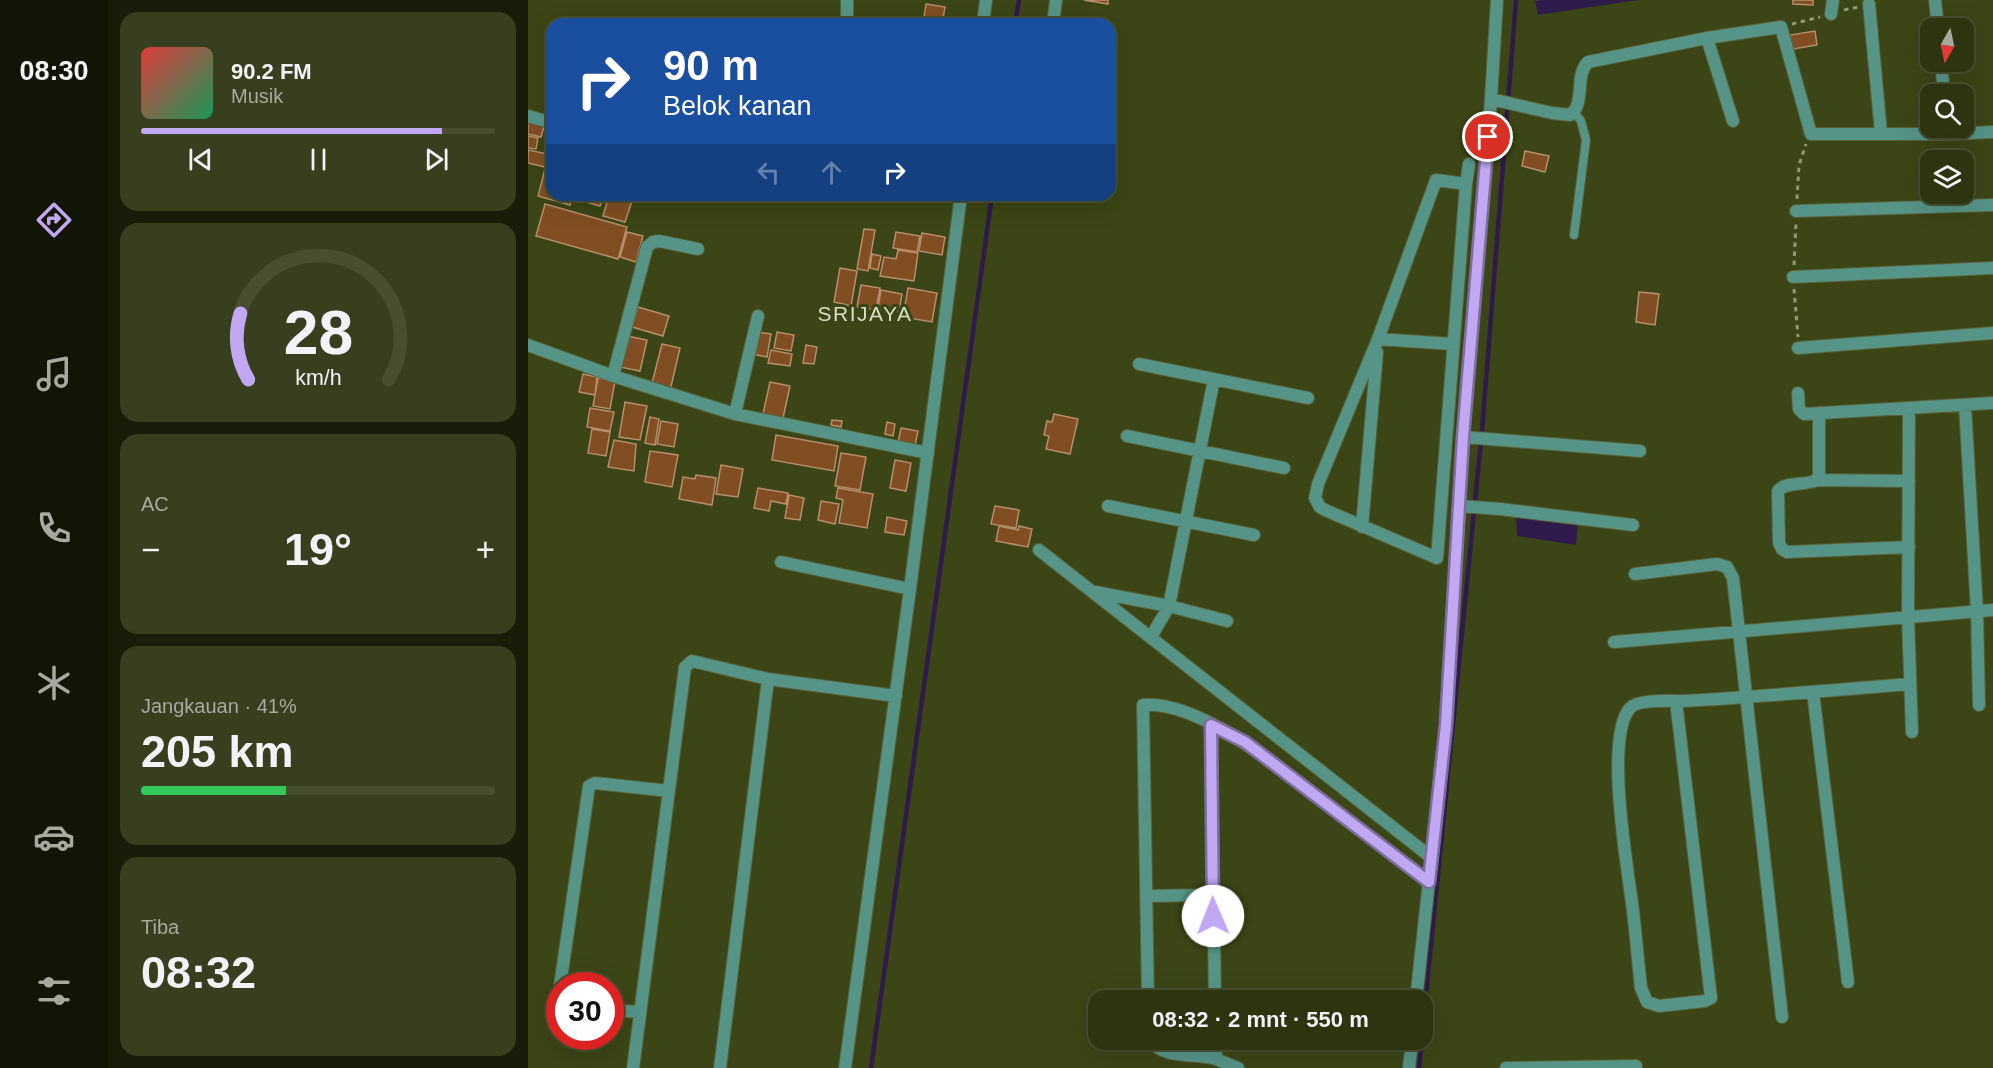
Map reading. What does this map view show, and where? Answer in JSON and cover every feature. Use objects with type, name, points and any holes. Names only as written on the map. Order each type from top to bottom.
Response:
[{"type":"street","points":[[847,0],[847,18]]},
{"type":"street","points":[[984,18],[986,0]]},
{"type":"street","points":[[1054,18],[1056,0]]},
{"type":"street","points":[[1417,990],[1446,725],[1469,437],[1470,353],[1497,0]]},
{"type":"street","points":[[1831,14],[1833,0]]},
{"type":"street","points":[[1935,0],[1937,18]]},
{"type":"street","points":[[1869,4],[1881,133]]},
{"type":"street","points":[[1491,99],[1562,115],[1574,112],[1576,108],[1582,71],[1588,62],[1707,38],[1781,27],[1811,134],[1920,132]]},
{"type":"street","points":[[1707,38],[1733,121]]},
{"type":"street","points":[[528,116],[546,121]]},
{"type":"street","points":[[1974,132],[1993,132]]},
{"type":"street","points":[[1468,173],[1452,348],[1437,558],[1320,507],[1315,498],[1315,492],[1378,339],[1436,180],[1468,173],[1485,174]]},
{"type":"street","points":[[845,1068],[960,201]]},
{"type":"street","points":[[1796,211],[1993,204]]},
{"type":"street","points":[[613,376],[648,247],[653,242],[659,241],[698,249]]},
{"type":"street","points":[[1793,277],[1993,268]]},
{"type":"street","points":[[735,414],[758,316]]},
{"type":"street","points":[[1798,348],[1993,333]]},
{"type":"street","points":[[1378,339],[1452,348],[1470,353]]},
{"type":"street","points":[[1362,527],[1378,339]]},
{"type":"street","points":[[528,345],[613,376],[735,414],[928,453]]},
{"type":"street","points":[[1139,364],[1308,398]]},
{"type":"street","points":[[1151,637],[1169,606],[1214,379]]},
{"type":"street","points":[[1798,393],[1800,411],[1804,414],[1993,403]]},
{"type":"street","points":[[1965,405],[1977,611],[1979,705]]},
{"type":"street","points":[[1909,408],[1908,617],[1912,732]]},
{"type":"street","points":[[1817,480],[1819,474],[1819,413]]},
{"type":"street","points":[[1127,436],[1284,468]]},
{"type":"street","points":[[1469,437],[1640,451]]},
{"type":"street","points":[[1909,481],[1817,480],[1783,486],[1777,494],[1779,533],[1782,549],[1787,552],[1910,547]]},
{"type":"street","points":[[1108,506],[1254,535]]},
{"type":"street","points":[[1463,507],[1500,509],[1633,525]]},
{"type":"street","points":[[1040,550],[1432,858]]},
{"type":"street","points":[[782,562],[910,589]]},
{"type":"street","points":[[1635,574],[1717,564],[1727,567],[1733,578],[1782,1017]]},
{"type":"street","points":[[1091,591],[1169,606],[1227,621]]},
{"type":"street","points":[[1614,642],[1993,610]]},
{"type":"street","points":[[633,1068],[685,667],[692,661],[768,679],[896,696]]},
{"type":"street","points":[[720,1068],[768,679]]},
{"type":"street","points":[[1676,701],[1711,998],[1705,1001],[1659,1006],[1647,1002],[1641,988],[1619,802],[1618,757],[1624,724],[1631,707],[1639,703],[1676,701],[1747,698],[1910,684]]},
{"type":"street","points":[[1813,692],[1848,981]]},
{"type":"street","points":[[1148,990],[1143,705],[1158,704],[1184,712],[1245,742],[1429,882]]},
{"type":"street","points":[[1211,725],[1215,990]]},
{"type":"street","points":[[562,972],[589,786],[595,783],[669,791]]},
{"type":"street","points":[[1146,896],[1212,895]]},
{"type":"street","points":[[624,1011],[640,1012]]},
{"type":"street","points":[[1164,1050],[1216,1059],[1238,1068]]},
{"type":"street","points":[[1216,1050],[1216,1059]]},
{"type":"street","points":[[1409,1068],[1411,1050]]},
{"type":"street","points":[[1506,1068],[1636,1066]]},
{"type":"lane","points":[[1574,112],[1581,121],[1586,140],[1574,235]]},
{"type":"path","points":[[1793,277],[1798,348]]},
{"type":"shaded area","points":[[1637,0],[1538,15],[1535,1]]},
{"type":"shaded area","points":[[1516,514],[1578,521],[1576,545],[1517,536]]},
{"type":"building","points":[[1084,0],[1108,0],[1108,4]]},
{"type":"building","points":[[1793,0],[1813,0],[1813,5],[1793,4]]},
{"type":"building","points":[[926,4],[945,7],[943,18],[924,18]]},
{"type":"building","points":[[1815,31],[1817,45],[1793,49],[1790,35]]},
{"type":"building","points":[[528,120],[545,123],[541,137],[528,134]]},
{"type":"building","points":[[528,136],[538,138],[536,149],[528,148]]},
{"type":"building","points":[[528,150],[546,154],[545,167],[528,163]]},
{"type":"building","points":[[1525,151],[1549,156],[1545,172],[1522,166]]},
{"type":"building","points":[[545,169],[546,198],[538,196]]},
{"type":"building","points":[[556,201],[571,201],[570,205]]},
{"type":"building","points":[[583,201],[602,201],[600,206]]},
{"type":"building","points":[[607,201],[632,201],[625,222],[603,216]]},
{"type":"building","points":[[545,204],[627,227],[618,259],[536,236]]},
{"type":"building","points":[[864,229],[875,230],[868,271],[857,269]]},
{"type":"building","points":[[627,232],[643,236],[636,262],[620,257]]},
{"type":"building","points":[[896,232],[920,236],[917,252],[893,248]]},
{"type":"building","points":[[922,233],[945,237],[942,255],[919,251]]},
{"type":"building","points":[[898,250],[918,253],[914,281],[880,276],[884,257],[896,259]]},
{"type":"building","points":[[872,254],[881,256],[878,270],[870,268]]},
{"type":"building","points":[[840,268],[857,271],[851,306],[834,302]]},
{"type":"building","points":[[861,285],[880,288],[876,310],[857,307]]},
{"type":"building","points":[[908,288],[937,293],[932,322],[903,317]]},
{"type":"building","points":[[881,290],[902,294],[899,312],[878,309]]},
{"type":"building","points":[[1639,292],[1659,294],[1655,325],[1636,322]]},
{"type":"building","points":[[638,307],[669,316],[663,336],[632,327]]},
{"type":"building","points":[[756,332],[771,334],[767,357],[752,354]]},
{"type":"building","points":[[777,332],[794,335],[791,351],[774,348]]},
{"type":"building","points":[[627,336],[647,340],[640,371],[620,367]]},
{"type":"building","points":[[662,344],[680,348],[670,391],[651,387]]},
{"type":"building","points":[[806,345],[817,347],[814,364],[803,363]]},
{"type":"building","points":[[771,350],[792,354],[790,366],[768,363]]},
{"type":"building","points":[[583,374],[597,377],[595,395],[579,392]]},
{"type":"building","points":[[598,378],[615,381],[610,409],[593,406]]},
{"type":"building","points":[[770,382],[790,386],[783,418],[763,414]]},
{"type":"building","points":[[625,402],[647,406],[640,440],[619,437]]},
{"type":"building","points":[[590,408],[614,412],[610,431],[587,427]]},
{"type":"building","points":[[1054,414],[1078,419],[1070,454],[1046,449],[1049,436],[1044,435],[1047,421],[1052,422]]},
{"type":"building","points":[[650,417],[659,419],[655,445],[645,443]]},
{"type":"building","points":[[832,420],[842,421],[841,427],[831,425]]},
{"type":"building","points":[[661,421],[678,424],[674,447],[657,444]]},
{"type":"building","points":[[887,422],[895,424],[893,436],[885,434]]},
{"type":"building","points":[[901,428],[918,431],[915,446],[898,443]]},
{"type":"building","points":[[592,429],[610,432],[606,456],[588,453]]},
{"type":"building","points":[[776,435],[838,446],[834,471],[772,460]]},
{"type":"building","points":[[614,440],[636,444],[634,471],[608,467]]},
{"type":"building","points":[[650,451],[678,455],[672,487],[645,482]]},
{"type":"building","points":[[841,453],[866,457],[860,490],[835,486]]},
{"type":"building","points":[[895,460],[911,463],[906,491],[890,488]]},
{"type":"building","points":[[721,465],[743,469],[738,497],[716,494]]},
{"type":"building","points":[[696,475],[716,478],[712,505],[679,499],[683,477],[695,479]]},
{"type":"building","points":[[758,488],[788,493],[786,504],[771,501],[769,511],[754,508]]},
{"type":"building","points":[[838,488],[873,494],[867,528],[839,523],[843,500],[836,498]]},
{"type":"building","points":[[789,495],[804,498],[800,520],[785,518]]},
{"type":"building","points":[[821,501],[839,504],[835,524],[818,520]]},
{"type":"building","points":[[995,506],[1019,510],[1016,528],[991,524]]},
{"type":"building","points":[[887,517],[907,521],[904,535],[885,532]]},
{"type":"building","points":[[999,526],[1018,530],[1019,526],[1032,529],[1028,547],[996,541]]},
{"type":"waterway","points":[[1016,18],[1019,0]]},
{"type":"waterway","points":[[1427,990],[1482,431],[1516,0]]},
{"type":"waterway","points":[[871,1068],[991,201]]},
{"type":"waterway","points":[[1419,1068],[1421,1050]]},
{"type":"district","name":"SRIJAYA","points":[[865,313]]},
{"type":"route","points":[[1213,916],[1211,725],[1245,742],[1429,882],[1446,725],[1463,437],[1488,137]]}]
